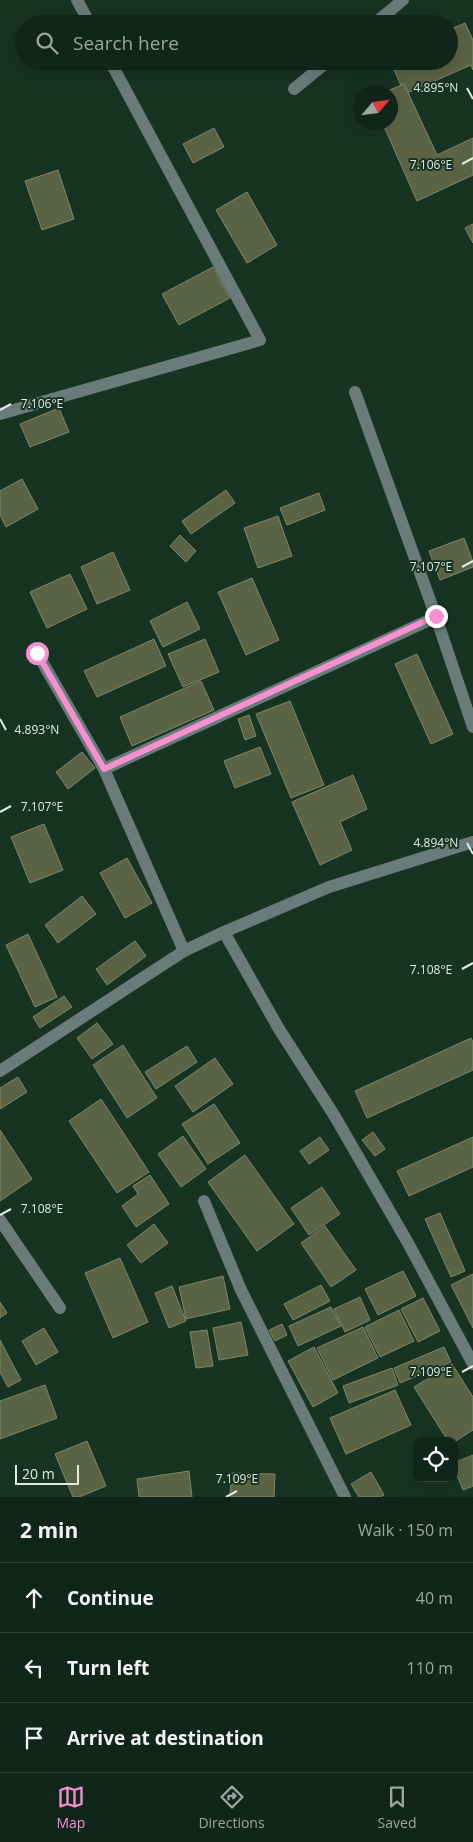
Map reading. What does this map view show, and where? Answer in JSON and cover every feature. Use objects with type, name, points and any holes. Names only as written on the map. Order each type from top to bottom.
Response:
[{"type":"street","points":[[78,0],[86,15]]},
{"type":"street","points":[[385,15],[403,0]]},
{"type":"street","points":[[0,414],[260,340],[115,70]]},
{"type":"street","points":[[294,89],[317,70]]},
{"type":"street","points":[[355,392],[436,616],[473,727]]},
{"type":"street","points":[[104,769],[436,616]]},
{"type":"street","points":[[37,653],[104,769],[184,951]]},
{"type":"street","points":[[0,1071],[184,951],[329,887],[473,842]]},
{"type":"street","points":[[224,932],[279,1029],[408,1243],[473,1364]]},
{"type":"street","points":[[204,1202],[241,1290],[345,1497]]},
{"type":"street","points":[[0,1220],[60,1308]]},
{"type":"building","points":[[465,23],[473,40],[473,70],[471,65],[405,94],[394,70],[458,70],[458,26]]},
{"type":"building","points":[[404,84],[437,155],[473,138],[473,175],[417,201],[386,130],[398,130],[398,87]]},
{"type":"building","points":[[214,128],[224,147],[193,163],[183,144]]},
{"type":"building","points":[[58,170],[74,219],[42,230],[25,181]]},
{"type":"building","points":[[247,192],[277,245],[247,263],[216,210]]},
{"type":"building","points":[[473,224],[473,243],[465,228]]},
{"type":"building","points":[[213,267],[230,298],[179,325],[162,294]]},
{"type":"building","points":[[59,408],[69,432],[30,447],[20,424]]},
{"type":"building","points":[[22,479],[38,509],[6,527],[0,515],[0,491]]},
{"type":"building","points":[[226,490],[235,503],[191,534],[182,521]]},
{"type":"building","points":[[319,493],[325,510],[287,525],[280,508]]},
{"type":"building","points":[[278,516],[292,556],[258,568],[244,528]]},
{"type":"building","points":[[180,535],[196,551],[186,562],[170,546]]},
{"type":"building","points":[[464,538],[473,567],[440,580],[429,551]]},
{"type":"building","points":[[113,552],[130,590],[97,604],[81,567]]},
{"type":"building","points":[[70,574],[87,609],[47,628],[30,592]]},
{"type":"building","points":[[252,578],[279,640],[246,655],[218,592]]},
{"type":"building","points":[[187,602],[200,629],[163,647],[150,621]]},
{"type":"building","points":[[154,639],[166,666],[97,697],[84,671]]},
{"type":"building","points":[[205,639],[219,672],[183,687],[168,654]]},
{"type":"building","points":[[417,654],[453,734],[431,744],[395,664]]},
{"type":"building","points":[[201,681],[214,710],[132,746],[120,717]]},
{"type":"building","points":[[290,701],[324,785],[291,798],[256,714]]},
{"type":"building","points":[[249,715],[256,736],[245,740],[238,719]]},
{"type":"building","points":[[260,747],[271,774],[235,788],[224,761]]},
{"type":"building","points":[[82,752],[95,768],[68,789],[56,772]]},
{"type":"building","points":[[353,775],[367,809],[340,822],[352,850],[320,865],[292,802]]},
{"type":"building","points":[[44,824],[63,870],[30,883],[11,837]]},
{"type":"building","points":[[127,858],[152,903],[125,918],[100,873]]},
{"type":"building","points":[[82,896],[96,914],[58,943],[45,925]]},
{"type":"building","points":[[28,934],[57,997],[35,1007],[6,945]]},
{"type":"building","points":[[135,941],[146,956],[107,985],[96,969]]},
{"type":"building","points":[[64,996],[72,1007],[40,1028],[33,1017]]},
{"type":"building","points":[[97,1023],[113,1044],[92,1059],[77,1038]]},
{"type":"building","points":[[471,1038],[473,1042],[473,1070],[367,1118],[355,1091]]},
{"type":"building","points":[[123,1045],[157,1098],[127,1118],[93,1065]]},
{"type":"building","points":[[187,1046],[197,1062],[156,1089],[145,1072]]},
{"type":"building","points":[[215,1058],[233,1084],[193,1112],[175,1086]]},
{"type":"building","points":[[18,1077],[27,1092],[0,1109],[0,1088]]},
{"type":"building","points":[[101,1099],[149,1172],[117,1193],[69,1121]]},
{"type":"building","points":[[214,1104],[240,1143],[208,1164],[182,1124]]},
{"type":"building","points":[[0,1130],[32,1179],[0,1201]]},
{"type":"building","points":[[373,1132],[385,1149],[375,1156],[362,1140]]},
{"type":"building","points":[[183,1136],[206,1169],[181,1187],[158,1154]]},
{"type":"building","points":[[320,1137],[329,1150],[309,1164],[300,1151]]},
{"type":"building","points":[[473,1137],[473,1167],[409,1196],[397,1171]]},
{"type":"building","points":[[245,1155],[294,1224],[257,1251],[208,1182]]},
{"type":"building","points":[[150,1175],[169,1204],[136,1227],[122,1206],[138,1194],[133,1186]]},
{"type":"building","points":[[322,1187],[340,1214],[309,1235],[291,1208]]},
{"type":"building","points":[[440,1213],[465,1271],[451,1277],[425,1219]]},
{"type":"building","points":[[154,1224],[168,1243],[141,1263],[127,1245]]},
{"type":"building","points":[[325,1226],[356,1270],[331,1287],[301,1243]]},
{"type":"building","points":[[120,1258],[148,1322],[113,1338],[85,1273]]},
{"type":"building","points":[[403,1271],[416,1296],[378,1315],[365,1289]]},
{"type":"building","points":[[473,1274],[473,1328],[451,1285]]},
{"type":"building","points":[[223,1276],[230,1309],[186,1319],[179,1287]]},
{"type":"building","points":[[321,1285],[330,1301],[293,1320],[284,1304]]},
{"type":"building","points":[[172,1286],[186,1321],[169,1328],[155,1293]]},
{"type":"building","points":[[360,1297],[370,1320],[345,1332],[334,1309]]},
{"type":"building","points":[[423,1298],[440,1331],[418,1342],[401,1309]]},
{"type":"building","points":[[0,1302],[7,1313],[0,1318]]},
{"type":"building","points":[[331,1307],[341,1326],[298,1346],[289,1326]]},
{"type":"building","points":[[399,1310],[414,1341],[380,1357],[365,1327]]},
{"type":"building","points":[[241,1322],[248,1355],[219,1360],[213,1328]]},
{"type":"building","points":[[282,1324],[287,1335],[275,1341],[269,1330]]},
{"type":"building","points":[[363,1327],[378,1358],[333,1380],[317,1348]]},
{"type":"building","points":[[44,1328],[58,1352],[36,1365],[22,1341]]},
{"type":"building","points":[[207,1330],[213,1366],[196,1368],[190,1332]]},
{"type":"building","points":[[0,1340],[21,1380],[8,1387],[0,1372]]},
{"type":"building","points":[[314,1347],[338,1393],[313,1407],[288,1361]]},
{"type":"building","points":[[444,1347],[451,1362],[400,1383],[394,1368]]},
{"type":"building","points":[[452,1364],[473,1397],[473,1430],[458,1439],[458,1437],[445,1437],[414,1387]]},
{"type":"building","points":[[392,1368],[398,1385],[349,1403],[343,1386]]},
{"type":"building","points":[[45,1385],[57,1418],[0,1439],[0,1401]]},
{"type":"building","points":[[395,1390],[411,1425],[346,1454],[330,1418]]},
{"type":"building","points":[[87,1441],[106,1486],[79,1497],[73,1497],[55,1454]]},
{"type":"building","points":[[473,1455],[473,1486],[463,1490],[458,1478],[458,1461]]},
{"type":"building","points":[[189,1471],[192,1497],[139,1497],[137,1479]]},
{"type":"building","points":[[371,1472],[384,1495],[380,1497],[359,1497],[351,1484]]},
{"type":"building","points":[[231,1473],[275,1474],[274,1497],[230,1497]]},
{"type":"route","points":[[37,653],[104,769],[436,616]]}]
